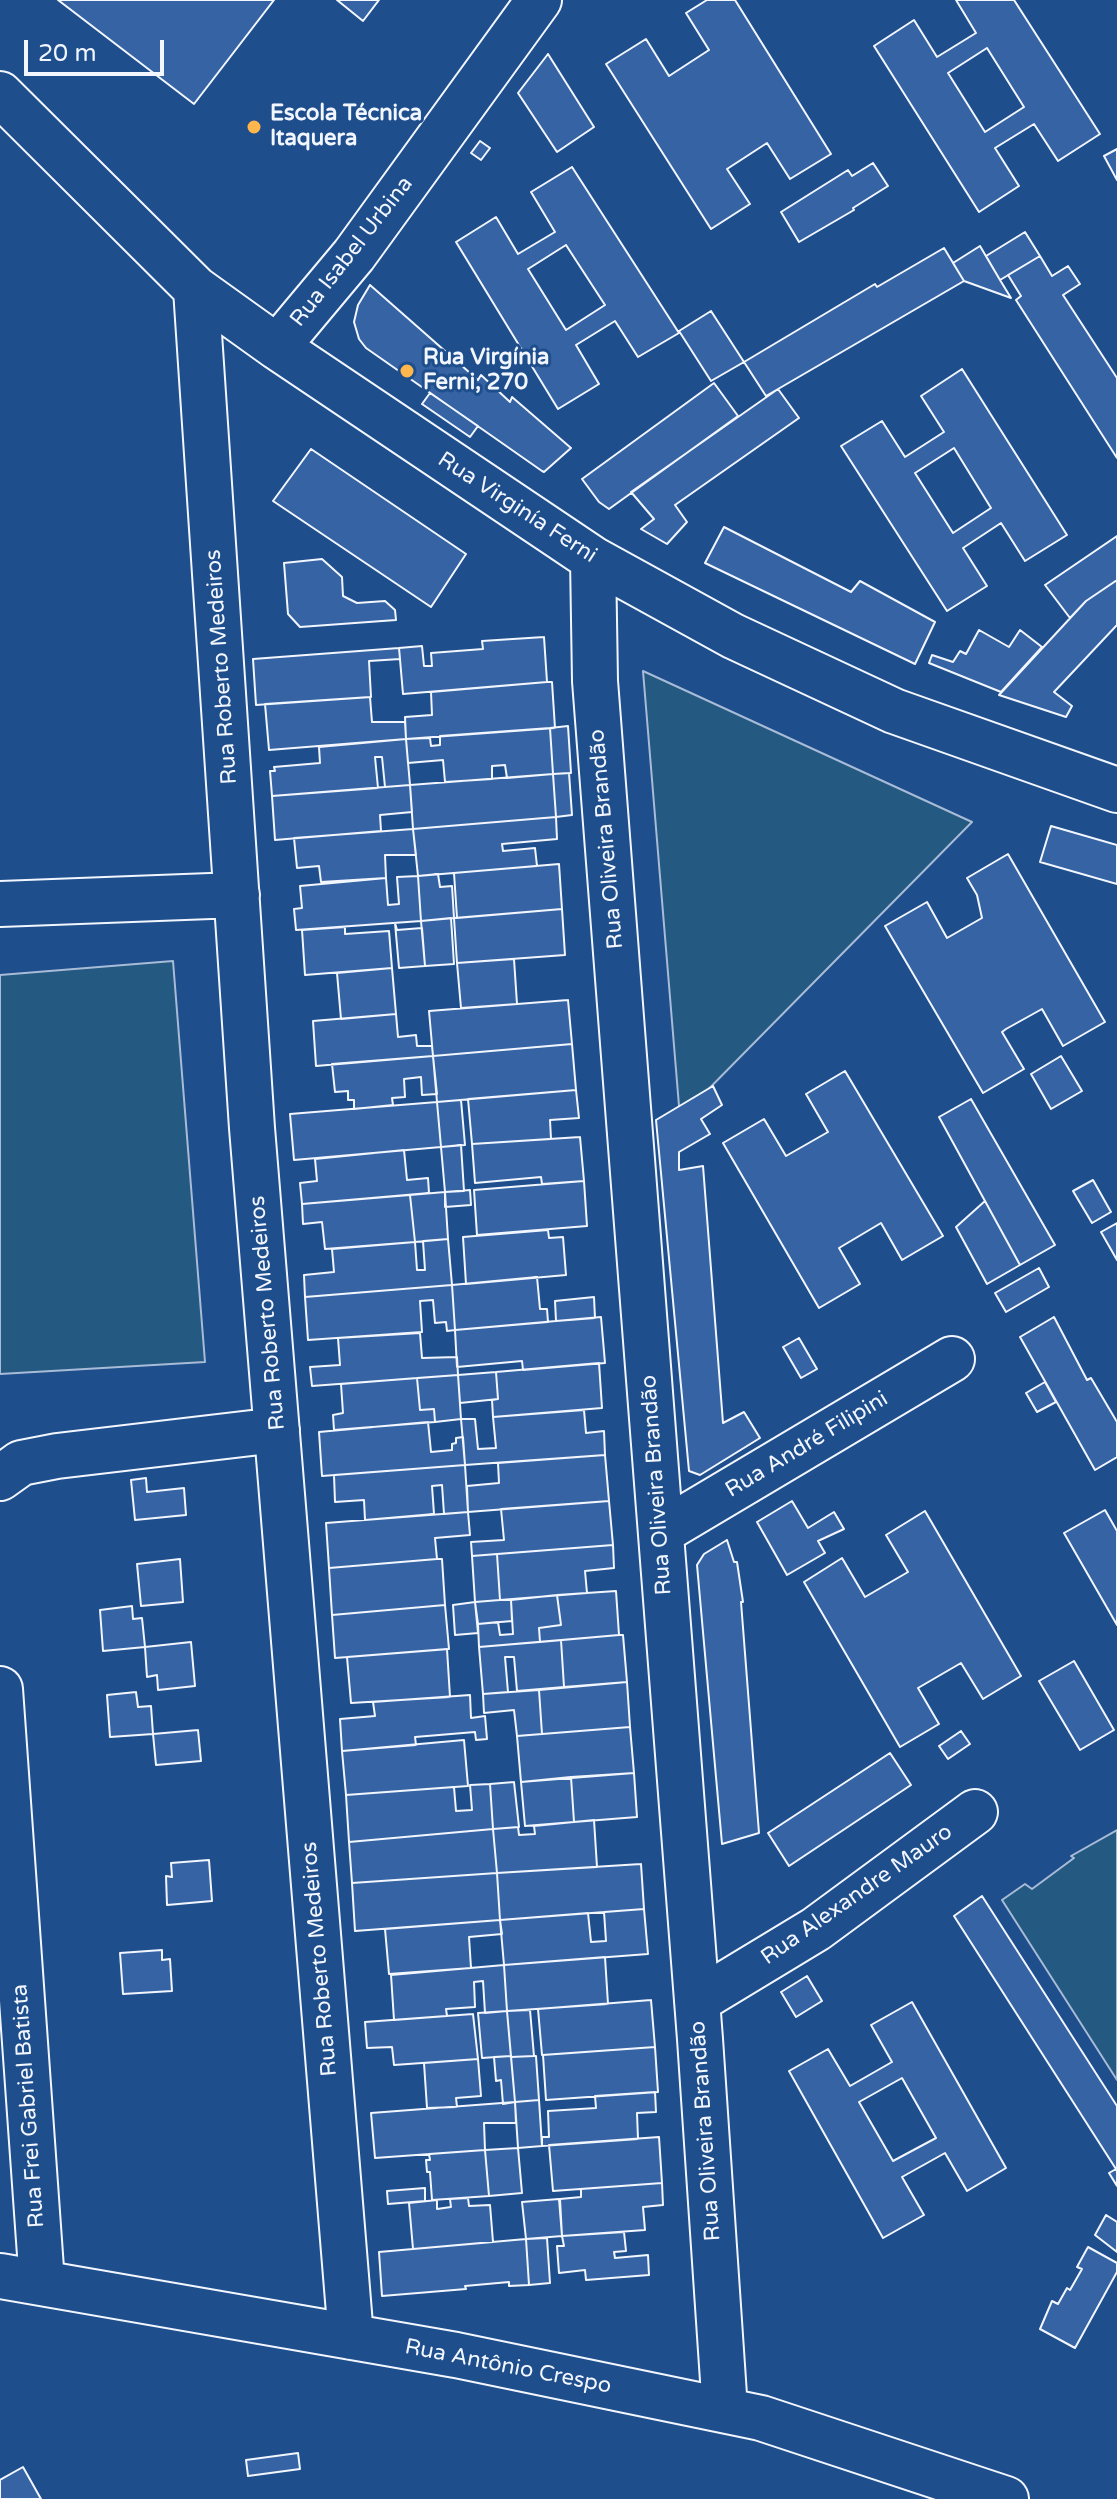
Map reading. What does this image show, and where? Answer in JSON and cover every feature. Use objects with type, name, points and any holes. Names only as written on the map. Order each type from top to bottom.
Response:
[{"type":"street","name":"Rua Isabel Urbina","points":[[277,347],[354,255],[539,0]]},
{"type":"street","name":"Rua Virginía Ferni","points":[[0,94],[196,289],[277,347],[593,559],[733,636],[894,711],[1117,790]]},
{"type":"street","name":"Rua Roberto Medeiros","points":[[196,289],[253,1144],[351,2337]]},
{"type":"street","name":"Rua Oliveira Brandão","points":[[593,559],[595,681],[697,2001],[725,2410]]},
{"type":"street","points":[[0,904],[237,895]]},
{"type":"street","name":"Rua André Filipini","points":[[661,1532],[952,1359]]},
{"type":"street","points":[[0,1478],[21,1463],[57,1456],[277,1430]]},
{"type":"street","name":"Rua Frei Gabriel Batista","points":[[0,1689],[21,2280]]},
{"type":"street","name":"Rua Alexandre Mauro","points":[[697,2001],[816,1929],[975,1812]]},
{"type":"street","name":"Rua Antônio Crespo","points":[[21,2280],[456,2355],[761,2418],[1006,2499]]},
{"type":"shaded area","points":[[643,671],[972,822],[680,1118]]},
{"type":"shaded area","points":[[173,961],[205,1362],[0,1374],[0,975]]},
{"type":"shaded area","points":[[1117,1830],[1117,2080],[1002,1900],[1025,1884],[1032,1889],[1074,1858],[1071,1856]]},
{"type":"building","points":[[58,0],[274,0],[194,104]]},
{"type":"building","points":[[337,0],[379,0],[363,21]]},
{"type":"building","points":[[707,0],[735,0],[831,154],[790,179],[767,143],[727,169],[750,204],[711,229],[606,64],[646,39],[669,76],[709,50],[686,13]]},
{"type":"building","points":[[956,0],[1014,0],[1100,134],[1058,161],[1034,124],[995,148],[1019,186],[979,212],[874,46],[914,20],[937,57],[976,33]],"holes":[[[987,48],[1024,107],[985,132],[948,73]]]},
{"type":"building","points":[[548,54],[594,127],[557,152],[518,93]]},
{"type":"building","points":[[480,141],[490,148],[481,160],[471,153]]},
{"type":"building","points":[[1117,149],[1117,180],[1104,156]]},
{"type":"building","points":[[873,163],[888,186],[799,242],[781,212],[848,170],[852,176]]},
{"type":"building","points":[[572,167],[679,333],[638,357],[615,321],[576,345],[599,384],[558,409],[456,242],[496,217],[518,254],[555,232],[531,192]],"holes":[[[566,245],[605,305],[566,330],[528,269]]]},
{"type":"building","points":[[1025,232],[1040,256],[1000,280],[986,256]]},
{"type":"building","points":[[980,246],[1011,298],[964,281],[953,263]]},
{"type":"building","points":[[944,248],[964,281],[766,396],[744,362],[875,284],[877,287]]},
{"type":"building","points":[[1040,256],[1052,276],[1068,266],[1080,284],[1063,295],[1117,378],[1117,458],[1016,300],[1021,296],[1008,275]]},
{"type":"building","points":[[370,285],[478,380],[481,375],[510,402],[512,397],[571,448],[544,472],[366,348],[359,339],[354,322],[358,305]]},
{"type":"building","points":[[711,311],[744,362],[711,381],[679,331]]},
{"type":"building","points":[[962,369],[1067,535],[1025,561],[1001,523],[963,548],[987,586],[947,611],[841,446],[882,421],[905,457],[944,432],[921,396]],"holes":[[[954,448],[991,508],[953,533],[915,473]]]},
{"type":"building","points":[[714,383],[738,416],[609,509],[599,502],[582,479]]},
{"type":"building","points":[[778,389],[799,418],[675,505],[687,522],[667,544],[641,529],[654,519],[631,492]]},
{"type":"building","points":[[430,393],[478,426],[470,437],[422,404]]},
{"type":"building","points":[[311,449],[466,554],[431,607],[273,501]]},
{"type":"building","points":[[724,527],[851,592],[860,581],[935,622],[915,664],[705,563]]},
{"type":"building","points":[[1117,536],[1117,580],[1086,601],[1070,618],[1045,585]]},
{"type":"building","points":[[322,559],[342,577],[343,596],[357,603],[385,601],[395,610],[396,620],[300,627],[288,614],[284,563]]},
{"type":"building","points":[[1117,580],[1117,625],[1054,692],[1072,706],[1066,717],[999,695],[1086,601]]},
{"type":"building","points":[[979,630],[1009,647],[1020,630],[1042,647],[1001,692],[929,663],[932,655],[953,662],[960,651],[966,654]]},
{"type":"building","points":[[544,637],[547,682],[403,694],[399,648],[422,646],[424,666],[432,666],[431,653],[483,649],[482,641]]},
{"type":"building","points":[[399,648],[400,659],[369,661],[371,697],[256,705],[253,659]]},
{"type":"building","points":[[552,682],[555,728],[406,739],[405,717],[432,715],[431,692]]},
{"type":"building","points":[[370,697],[372,722],[405,722],[406,739],[269,750],[265,704]]},
{"type":"building","points":[[568,726],[571,773],[553,774],[550,728]]},
{"type":"building","points":[[550,728],[553,774],[507,778],[505,765],[492,766],[492,779],[445,782],[443,760],[408,763],[406,739],[430,738],[431,746],[440,745],[440,736]]},
{"type":"building","points":[[406,739],[410,785],[385,787],[382,757],[375,757],[378,788],[272,796],[270,771],[275,771],[274,767],[320,763],[319,747]]},
{"type":"building","points":[[569,773],[572,815],[556,817],[553,774]]},
{"type":"building","points":[[553,774],[556,817],[413,829],[410,785]]},
{"type":"building","points":[[410,785],[412,812],[380,815],[381,831],[275,840],[272,796]]},
{"type":"building","points":[[556,817],[557,839],[502,844],[503,851],[535,848],[537,866],[418,876],[413,829]]},
{"type":"building","points":[[1051,826],[1117,845],[1117,884],[1040,862]]},
{"type":"building","points":[[413,829],[416,855],[385,855],[386,878],[321,882],[319,866],[297,868],[294,838]]},
{"type":"building","points":[[1008,854],[1105,1022],[1063,1046],[1042,1009],[1006,1029],[1002,1032],[1024,1069],[983,1093],[885,926],[927,902],[947,938],[982,918],[977,895],[967,878]]},
{"type":"building","points":[[559,864],[562,909],[457,918],[454,873]]},
{"type":"building","points":[[438,874],[440,887],[452,886],[454,918],[421,921],[418,876]]},
{"type":"building","points":[[418,876],[421,921],[296,930],[294,909],[302,908],[300,886],[386,878],[388,905],[399,904],[397,877]]},
{"type":"building","points":[[562,909],[565,955],[457,963],[454,918]]},
{"type":"building","points":[[451,918],[454,964],[425,966],[421,921]]},
{"type":"building","points":[[395,923],[397,930],[422,928],[425,966],[399,968]]},
{"type":"building","points":[[345,927],[345,934],[389,931],[392,968],[305,975],[302,930]]},
{"type":"building","points":[[514,959],[517,1004],[461,1008],[457,963]]},
{"type":"building","points":[[392,968],[396,1014],[341,1019],[337,973]]},
{"type":"building","points":[[568,1000],[572,1044],[433,1056],[429,1011]]},
{"type":"building","points":[[396,1014],[398,1037],[416,1035],[417,1046],[432,1046],[433,1056],[316,1066],[313,1021]]},
{"type":"building","points":[[572,1044],[576,1090],[437,1102],[433,1056]]},
{"type":"building","points":[[433,1056],[437,1094],[422,1095],[421,1077],[404,1079],[405,1097],[392,1098],[393,1105],[354,1109],[354,1100],[348,1100],[348,1091],[335,1092],[332,1064]]},
{"type":"building","points":[[1061,1056],[1082,1091],[1051,1109],[1031,1074]]},
{"type":"building","points":[[845,1071],[943,1236],[902,1260],[881,1223],[839,1248],[860,1284],[819,1308],[723,1143],[764,1119],[786,1156],[828,1132],[806,1094]]},
{"type":"building","points":[[713,1086],[722,1105],[701,1119],[710,1134],[679,1152],[679,1170],[703,1166],[723,1423],[744,1412],[760,1438],[700,1475],[689,1471],[656,1120]]},
{"type":"building","points":[[576,1090],[579,1118],[550,1120],[551,1139],[472,1144],[468,1099]]},
{"type":"building","points":[[971,1099],[1055,1245],[1020,1265],[939,1117]]},
{"type":"building","points":[[461,1100],[465,1145],[441,1147],[437,1102]]},
{"type":"building","points":[[437,1102],[441,1147],[294,1160],[290,1114]]},
{"type":"building","points":[[580,1137],[584,1181],[542,1184],[541,1177],[475,1183],[472,1144]]},
{"type":"building","points":[[461,1145],[464,1191],[445,1192],[441,1147]]},
{"type":"building","points":[[404,1150],[407,1180],[428,1178],[429,1193],[302,1204],[300,1183],[317,1181],[315,1159]]},
{"type":"building","points":[[1093,1180],[1111,1212],[1092,1223],[1073,1191]]},
{"type":"building","points":[[584,1181],[587,1226],[477,1235],[474,1190]]},
{"type":"building","points":[[470,1190],[471,1205],[445,1207],[445,1192]]},
{"type":"building","points":[[445,1192],[448,1239],[415,1242],[410,1195]]},
{"type":"building","points":[[410,1195],[415,1242],[325,1249],[322,1222],[303,1224],[302,1204]]},
{"type":"building","points":[[985,1201],[1020,1265],[987,1284],[956,1227]]},
{"type":"building","points":[[1117,1223],[1117,1260],[1101,1232]]},
{"type":"building","points":[[548,1230],[549,1238],[563,1237],[566,1275],[466,1284],[463,1237]]},
{"type":"building","points":[[448,1239],[452,1285],[305,1297],[304,1275],[334,1272],[332,1249],[415,1242],[417,1270],[425,1270],[423,1241]]},
{"type":"building","points":[[1039,1268],[1049,1287],[1006,1312],[995,1293]]},
{"type":"building","points":[[537,1277],[540,1309],[547,1309],[548,1322],[455,1330],[452,1285]]},
{"type":"building","points":[[452,1285],[455,1330],[447,1331],[446,1322],[435,1323],[433,1300],[420,1301],[422,1332],[308,1340],[305,1297]]},
{"type":"building","points":[[594,1297],[595,1318],[556,1321],[555,1301]]},
{"type":"building","points":[[601,1317],[605,1363],[523,1370],[522,1361],[457,1367],[455,1330]]},
{"type":"building","points":[[1054,1317],[1087,1380],[1091,1378],[1117,1422],[1117,1457],[1095,1470],[1020,1337]]},
{"type":"building","points":[[420,1333],[422,1358],[457,1357],[458,1375],[312,1386],[310,1367],[340,1365],[338,1338]]},
{"type":"building","points":[[799,1338],[817,1369],[801,1378],[783,1347]]},
{"type":"building","points":[[599,1363],[602,1408],[493,1417],[492,1400],[498,1399],[496,1372]]},
{"type":"building","points":[[496,1372],[498,1399],[460,1403],[458,1375]]},
{"type":"building","points":[[458,1375],[461,1419],[435,1422],[434,1409],[420,1410],[417,1378]]},
{"type":"building","points":[[417,1378],[420,1410],[434,1409],[435,1422],[334,1430],[333,1415],[343,1413],[341,1384]]},
{"type":"building","points":[[1045,1382],[1056,1402],[1037,1412],[1026,1393]]},
{"type":"building","points":[[584,1410],[586,1433],[604,1431],[605,1455],[465,1465],[461,1419],[475,1419],[478,1449],[496,1448],[493,1417]]},
{"type":"building","points":[[428,1422],[431,1452],[452,1450],[456,1438],[463,1437],[465,1465],[322,1476],[319,1432]]},
{"type":"building","points":[[605,1455],[609,1501],[468,1512],[467,1486],[499,1483],[498,1463]]},
{"type":"building","points":[[465,1465],[468,1512],[444,1514],[442,1485],[432,1486],[434,1514],[365,1520],[364,1500],[335,1502],[334,1475]]},
{"type":"building","points":[[146,1478],[147,1492],[184,1488],[186,1515],[135,1520],[131,1480]]},
{"type":"building","points":[[609,1501],[613,1545],[472,1556],[471,1542],[504,1540],[501,1509]]},
{"type":"building","points":[[792,1501],[808,1528],[834,1512],[844,1529],[818,1541],[825,1553],[787,1575],[757,1522]]},
{"type":"building","points":[[1105,1510],[1117,1531],[1117,1625],[1064,1533]]},
{"type":"building","points":[[925,1511],[1021,1676],[983,1699],[961,1663],[918,1688],[939,1724],[900,1747],[804,1582],[842,1558],[865,1597],[908,1572],[886,1535]]},
{"type":"building","points":[[468,1512],[470,1535],[435,1538],[437,1559],[329,1568],[326,1523]]},
{"type":"building","points":[[727,1540],[734,1562],[737,1562],[743,1602],[759,1833],[722,1844],[697,1565],[704,1554]]},
{"type":"building","points":[[613,1545],[614,1568],[585,1571],[587,1593],[500,1600],[497,1554]]},
{"type":"building","points":[[497,1554],[500,1600],[475,1602],[472,1556]]},
{"type":"building","points":[[180,1559],[183,1602],[141,1606],[137,1564]]},
{"type":"building","points":[[442,1559],[445,1605],[332,1615],[329,1568]]},
{"type":"building","points":[[616,1591],[619,1635],[540,1642],[539,1628],[561,1625],[557,1595]]},
{"type":"building","points":[[557,1595],[561,1625],[539,1628],[540,1642],[479,1647],[478,1624],[498,1622],[500,1635],[513,1634],[511,1600]]},
{"type":"building","points":[[511,1600],[512,1621],[478,1624],[475,1602]]},
{"type":"building","points":[[475,1602],[478,1633],[455,1635],[453,1605]]},
{"type":"building","points":[[445,1605],[449,1649],[335,1658],[332,1615]]},
{"type":"building","points":[[132,1606],[133,1619],[142,1618],[145,1647],[103,1651],[100,1610]]},
{"type":"building","points":[[623,1635],[627,1682],[564,1687],[561,1640]]},
{"type":"building","points":[[561,1640],[564,1687],[517,1691],[514,1657],[505,1657],[508,1692],[483,1694],[479,1647]]},
{"type":"building","points":[[191,1642],[195,1686],[158,1690],[157,1675],[147,1677],[145,1647]]},
{"type":"building","points":[[447,1649],[450,1697],[351,1703],[347,1657]]},
{"type":"building","points":[[1074,1661],[1114,1730],[1080,1750],[1039,1681]]},
{"type":"building","points":[[627,1682],[630,1727],[542,1734],[539,1690]]},
{"type":"building","points":[[539,1690],[542,1734],[517,1736],[514,1710],[484,1713],[483,1694]]},
{"type":"building","points":[[136,1692],[138,1707],[151,1706],[153,1734],[110,1737],[107,1695]]},
{"type":"building","points":[[470,1695],[471,1718],[485,1716],[487,1739],[476,1740],[475,1732],[415,1737],[416,1745],[342,1751],[340,1719],[375,1716],[373,1702]]},
{"type":"building","points":[[630,1727],[634,1773],[521,1782],[517,1736]]},
{"type":"building","points":[[198,1730],[201,1761],[156,1765],[153,1734]]},
{"type":"building","points":[[961,1731],[970,1744],[948,1759],[939,1746]]},
{"type":"building","points":[[464,1740],[468,1786],[346,1795],[342,1751]]},
{"type":"building","points":[[890,1753],[911,1785],[789,1866],[768,1833]]},
{"type":"building","points":[[634,1773],[637,1817],[574,1822],[571,1777]]},
{"type":"building","points":[[571,1777],[574,1822],[525,1826],[521,1782]]},
{"type":"building","points":[[514,1782],[519,1827],[493,1829],[490,1784]]},
{"type":"building","points":[[490,1784],[493,1829],[349,1842],[346,1795],[454,1787],[456,1811],[472,1810],[470,1785]]},
{"type":"building","points":[[594,1820],[597,1867],[497,1873],[493,1829],[518,1827],[519,1835],[535,1834],[534,1826]]},
{"type":"building","points":[[493,1829],[497,1873],[352,1883],[349,1842]]},
{"type":"building","points":[[209,1860],[212,1901],[167,1905],[166,1876],[172,1877],[171,1863]]},
{"type":"building","points":[[641,1864],[644,1909],[500,1920],[497,1873]]},
{"type":"building","points":[[497,1873],[500,1920],[355,1931],[352,1883]]},
{"type":"building","points":[[982,1896],[1117,2106],[1117,2186],[1109,2173],[1116,2169],[954,1916]]},
{"type":"building","points":[[644,1909],[648,1954],[504,1965],[500,1920],[588,1913],[591,1942],[606,1941],[604,1912]]},
{"type":"building","points":[[500,1920],[502,1934],[469,1937],[471,1968],[389,1974],[385,1929]]},
{"type":"building","points":[[162,1950],[162,1960],[170,1959],[172,1991],[123,1994],[120,1953]]},
{"type":"building","points":[[605,1957],[608,2004],[507,2011],[504,1965]]},
{"type":"building","points":[[504,1965],[507,2011],[485,2013],[483,1981],[474,1982],[475,2007],[446,2009],[447,2016],[394,2020],[391,1975]]},
{"type":"building","points":[[807,1976],[822,2001],[796,2017],[781,1992]]},
{"type":"building","points":[[651,2000],[655,2047],[542,2055],[538,2009]]},
{"type":"building","points":[[912,2002],[1006,2168],[967,2191],[945,2153],[902,2177],[924,2215],[883,2238],[789,2071],[828,2049],[850,2086],[892,2062],[871,2025]],"holes":[[[902,2078],[936,2138],[893,2161],[859,2102]]]},
{"type":"building","points":[[530,2010],[534,2056],[511,2057],[507,2011]]},
{"type":"building","points":[[507,2011],[511,2056],[482,2058],[478,2013]]},
{"type":"building","points":[[473,2014],[478,2059],[394,2065],[392,2047],[367,2048],[365,2022]]},
{"type":"building","points":[[655,2047],[658,2092],[546,2100],[543,2055]]},
{"type":"building","points":[[511,2056],[515,2102],[503,2104],[501,2080],[496,2081],[494,2057]]},
{"type":"building","points":[[536,2056],[539,2100],[515,2102],[511,2057]]},
{"type":"building","points":[[478,2059],[481,2096],[456,2098],[457,2107],[427,2108],[424,2063]]},
{"type":"building","points":[[655,2092],[656,2112],[637,2113],[638,2139],[542,2146],[542,2137],[549,2137],[548,2111],[596,2108],[595,2096]]},
{"type":"building","points":[[539,2100],[542,2146],[518,2148],[515,2102]]},
{"type":"building","points":[[515,2102],[516,2123],[484,2123],[485,2150],[375,2158],[371,2113]]},
{"type":"building","points":[[659,2137],[662,2183],[553,2191],[549,2145]]},
{"type":"building","points":[[518,2148],[522,2193],[489,2196],[485,2150]]},
{"type":"building","points":[[485,2150],[489,2196],[432,2200],[426,2160],[430,2160],[429,2154]]},
{"type":"building","points":[[662,2183],[663,2205],[643,2207],[645,2230],[562,2236],[560,2199],[581,2197],[581,2189]]},
{"type":"building","points":[[425,2188],[425,2201],[388,2204],[387,2191]]},
{"type":"building","points":[[468,2198],[469,2206],[490,2205],[493,2242],[413,2249],[409,2203],[437,2200],[437,2209],[451,2207],[450,2199]]},
{"type":"building","points":[[559,2199],[562,2236],[526,2239],[522,2202]]},
{"type":"building","points":[[1106,2215],[1117,2222],[1117,2252],[1095,2235]]},
{"type":"building","points":[[624,2232],[626,2251],[614,2252],[615,2258],[648,2255],[649,2275],[586,2280],[585,2270],[559,2273],[557,2246],[564,2246],[562,2236]]},
{"type":"building","points":[[547,2238],[550,2283],[529,2285],[526,2239]]},
{"type":"building","points":[[526,2239],[529,2285],[509,2286],[509,2282],[382,2296],[379,2252]]},
{"type":"building","points":[[1088,2247],[1117,2263],[1117,2272],[1075,2348],[1040,2329],[1052,2301],[1058,2304],[1067,2288],[1070,2290],[1082,2269],[1077,2267]]},
{"type":"building","points":[[298,2453],[300,2469],[248,2476],[246,2460]]},
{"type":"building","points":[[23,2467],[41,2499],[0,2499],[0,2480]]},
{"type":"place","name":"Escola Técnica Itaquera","points":[[254,127]]},
{"type":"place","name":"Rua Virgínia Ferni, 270","points":[[407,371]]}]
